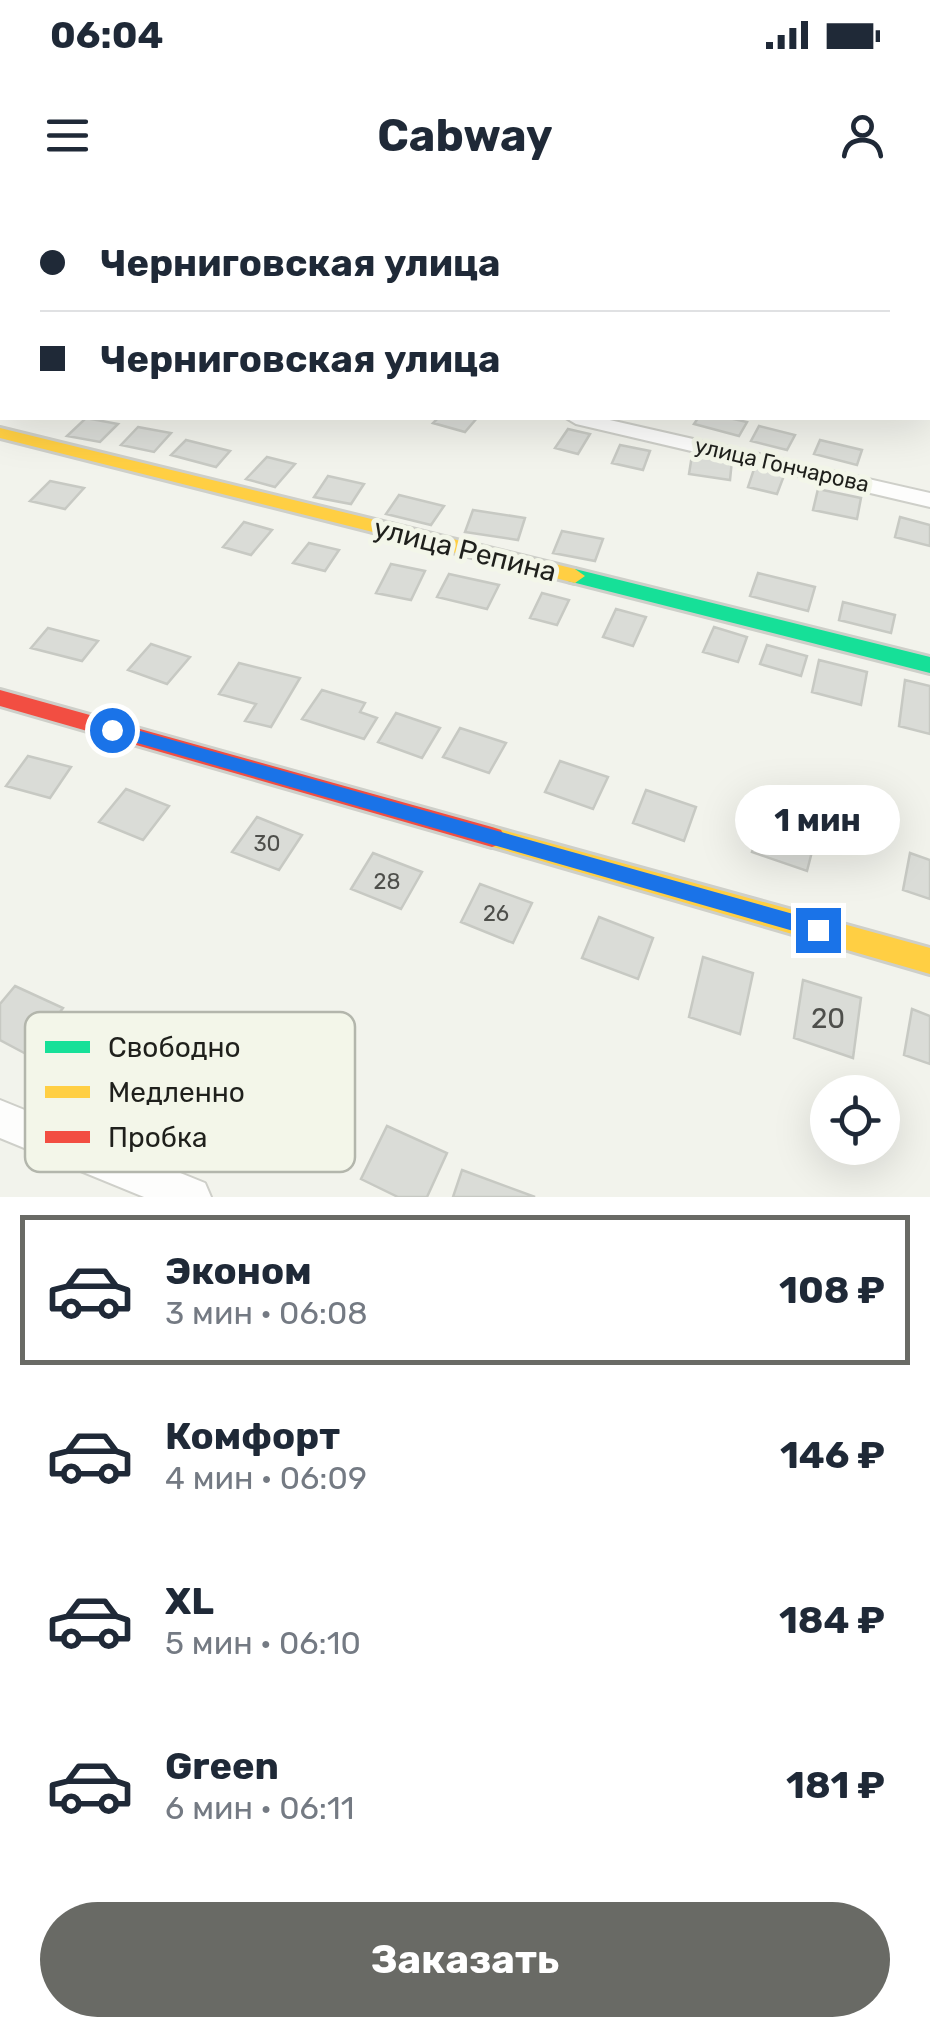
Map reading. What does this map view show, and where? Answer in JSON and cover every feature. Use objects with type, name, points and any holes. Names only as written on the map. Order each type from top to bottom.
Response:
[{"type":"street","name":"улица Гончарова","points":[[585,420],[930,500]]},
{"type":"street","name":"улица Репина","points":[[0,432],[930,665]]},
{"type":"street","points":[[0,698],[930,961]]},
{"type":"street","points":[[0,1119],[25,1129]]},
{"type":"street","points":[[130,1172],[191,1197]]},
{"type":"building","points":[[84,420],[118,424],[100,442],[67,436]]},
{"type":"building","points":[[436,420],[475,420],[465,432],[433,423]]},
{"type":"building","points":[[697,420],[747,422],[739,436],[694,424]]},
{"type":"building","points":[[759,426],[795,435],[787,450],[751,441]]},
{"type":"building","points":[[138,427],[171,433],[154,452],[121,445]]},
{"type":"building","points":[[568,429],[590,434],[578,454],[555,448]]},
{"type":"building","points":[[186,440],[230,451],[216,467],[171,455]]},
{"type":"building","points":[[820,440],[862,450],[857,465],[814,454]]},
{"type":"building","points":[[620,445],[650,451],[643,470],[612,463]]},
{"type":"building","points":[[692,455],[732,460],[730,480],[689,474]]},
{"type":"building","points":[[267,457],[295,464],[275,487],[246,479]]},
{"type":"building","points":[[755,466],[785,473],[777,494],[748,487]]},
{"type":"building","points":[[328,476],[364,484],[351,504],[314,497]]},
{"type":"building","points":[[50,481],[84,488],[65,509],[30,501]]},
{"type":"building","points":[[818,489],[861,498],[857,519],[813,510]]},
{"type":"building","points":[[399,495],[444,506],[431,525],[386,514]]},
{"type":"building","points":[[473,510],[525,518],[518,540],[465,532]]},
{"type":"building","points":[[900,517],[930,525],[930,546],[895,537]]},
{"type":"building","points":[[244,522],[272,530],[251,555],[223,547]]},
{"type":"building","points":[[562,531],[603,539],[595,561],[553,553]]},
{"type":"building","points":[[309,543],[339,550],[325,571],[293,563]]},
{"type":"building","points":[[391,564],[425,571],[411,600],[376,593]]},
{"type":"building","points":[[758,573],[815,587],[808,611],[750,596]]},
{"type":"building","points":[[449,574],[499,585],[487,609],[437,597]]},
{"type":"building","points":[[542,593],[569,600],[557,625],[530,618]]},
{"type":"building","points":[[843,602],[895,615],[891,633],[839,620]]},
{"type":"building","points":[[616,609],[646,617],[633,646],[603,637]]},
{"type":"building","points":[[714,627],[747,637],[738,662],[703,652]]},
{"type":"building","points":[[48,628],[98,641],[82,661],[31,648]]},
{"type":"building","points":[[151,644],[190,657],[167,684],[128,670]]},
{"type":"building","points":[[767,645],[807,656],[801,676],[760,664]]},
{"type":"building","points":[[819,660],[867,672],[861,705],[812,692]]},
{"type":"building","points":[[239,663],[300,678],[271,727],[245,721],[256,704],[219,694]]},
{"type":"building","points":[[905,680],[930,686],[930,734],[899,726]]},
{"type":"building","points":[[322,690],[365,703],[360,712],[377,718],[364,739],[302,719]]},
{"type":"building","points":[[396,713],[440,728],[422,758],[378,742]]},
{"type":"building","points":[[460,728],[506,743],[489,773],[443,757]]},
{"type":"building","points":[[28,756],[71,767],[50,798],[6,786]]},
{"type":"building","points":[[560,761],[608,777],[593,809],[545,792]]},
{"type":"building","points":[[126,789],[169,806],[143,840],[99,822]]},
{"type":"building","points":[[646,790],[696,807],[684,841],[633,823]]},
{"type":"building","points":[[257,817],[302,835],[279,870],[232,852]]},
{"type":"building","points":[[763,818],[816,836],[807,871],[752,852]]},
{"type":"building","points":[[373,853],[422,872],[401,909],[351,889]]},
{"type":"building","points":[[910,853],[930,860],[930,899],[903,890]]},
{"type":"building","points":[[480,884],[532,903],[513,943],[461,922]]},
{"type":"building","points":[[599,917],[653,938],[638,979],[582,958]]},
{"type":"building","points":[[703,957],[753,973],[740,1034],[689,1017]]},
{"type":"building","points":[[803,980],[861,998],[853,1058],[794,1038]]},
{"type":"building","points":[[15,986],[63,1008],[60,1012],[25,1012],[25,1053],[0,1040],[0,1004]]},
{"type":"building","points":[[912,1009],[930,1016],[930,1064],[904,1055]]},
{"type":"building","points":[[387,1126],[447,1153],[427,1197],[398,1197],[361,1179]]},
{"type":"building","points":[[462,1170],[535,1197],[453,1197]]},
{"type":"traffic: fast","points":[[575,576],[930,665]]},
{"type":"traffic: slow","points":[[0,433],[575,576]]},
{"type":"traffic: slow","points":[[492,837],[930,961]]},
{"type":"traffic: jam","points":[[0,698],[492,837]]},
{"type":"route","points":[[112,730],[818,930]]}]
